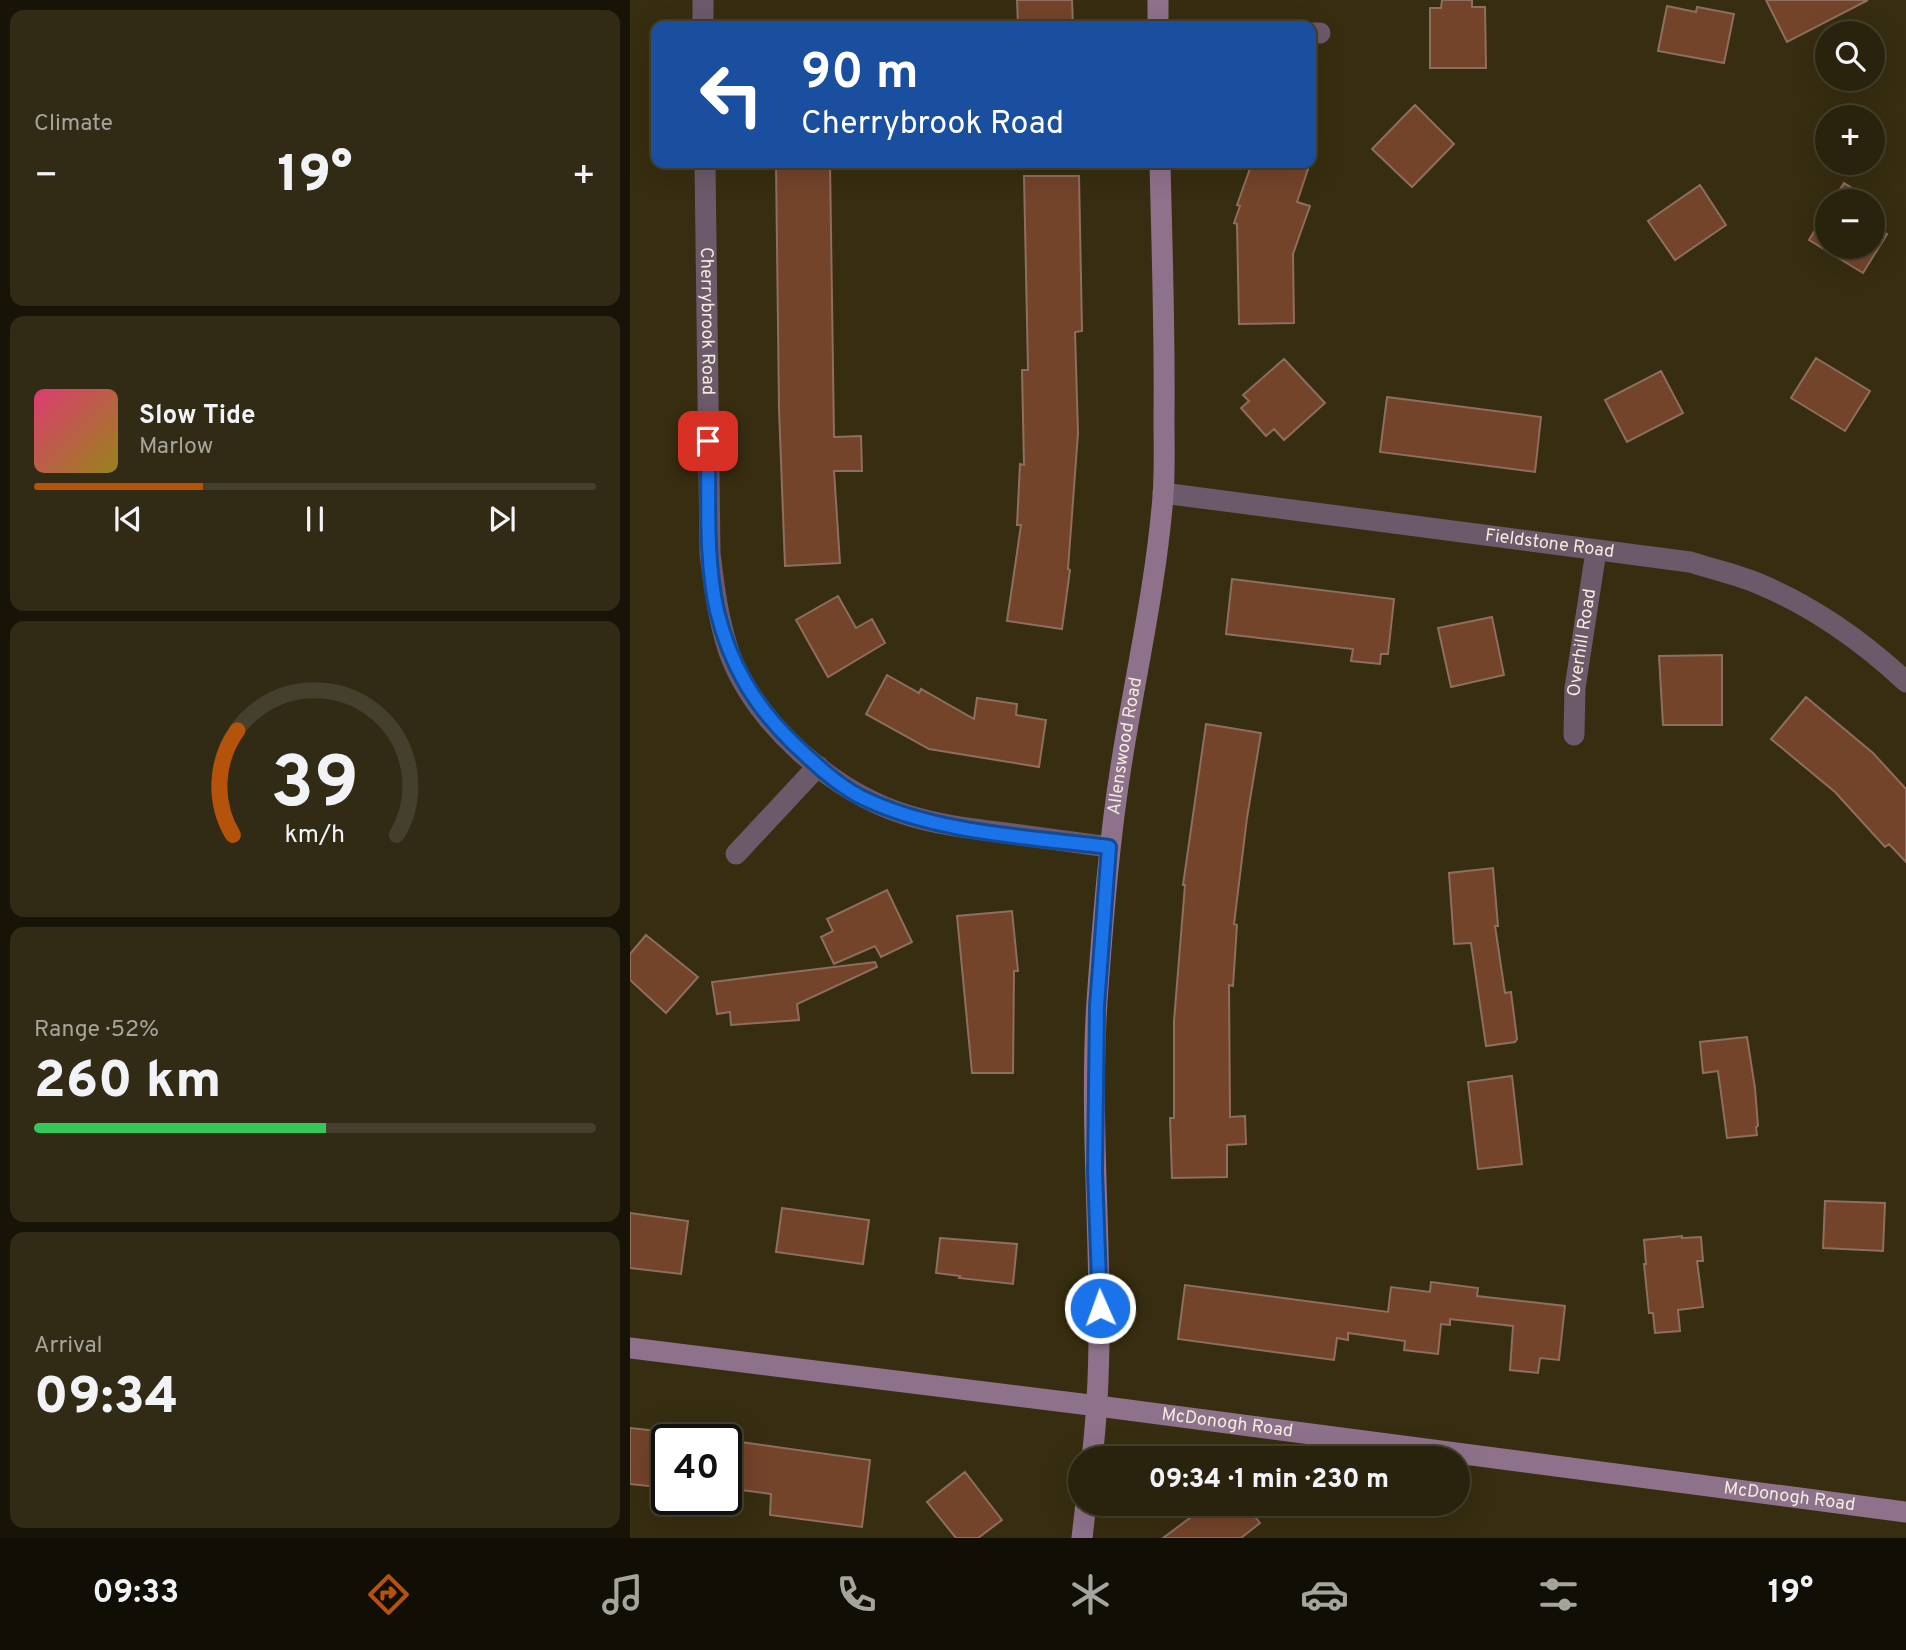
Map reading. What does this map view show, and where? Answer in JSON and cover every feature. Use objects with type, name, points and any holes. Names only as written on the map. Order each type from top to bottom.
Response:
[{"type":"street","points":[[703,0],[703,21]]},
{"type":"street","points":[[1158,0],[1158,21]]},
{"type":"street","name":"Cherrybrook Road","points":[[705,168],[710,552],[717,610],[730,653],[751,697],[817,766],[858,795],[903,814],[945,825],[1109,847]]},
{"type":"street","name":"Allenswood Road","points":[[1093,1446],[1098,1406],[1100,1308],[1095,1171],[1097,1006],[1109,847],[1154,579],[1163,493],[1165,365],[1160,168]]},
{"type":"street","name":"Fieldstone Road","points":[[1163,493],[1690,562],[1757,582],[1805,607],[1855,640],[1906,682]]},
{"type":"street","name":"Overhill Road","points":[[1574,735],[1576,688],[1596,551]]},
{"type":"street","points":[[736,854],[817,766]]},
{"type":"street","name":"McDonogh Road","points":[[630,1348],[1098,1406],[1906,1512]]},
{"type":"street","points":[[1082,1538],[1085,1516]]},
{"type":"building","points":[[1017,0],[1072,0],[1073,21],[1018,21]]},
{"type":"building","points":[[1442,0],[1472,0],[1472,7],[1485,7],[1486,68],[1430,68],[1430,8],[1441,8]]},
{"type":"building","points":[[1766,0],[1868,0],[1828,21],[1815,21],[1815,27],[1787,42]]},
{"type":"building","points":[[1667,6],[1696,12],[1697,7],[1734,14],[1724,63],[1658,51]]},
{"type":"building","points":[[1415,105],[1454,144],[1412,187],[1372,149]]},
{"type":"building","points":[[776,168],[830,168],[834,437],[861,436],[862,471],[834,471],[840,563],[785,566],[779,409]]},
{"type":"building","points":[[1250,168],[1308,168],[1297,202],[1310,206],[1293,254],[1294,323],[1239,324],[1237,224],[1234,223],[1240,206],[1237,205]]},
{"type":"building","points":[[1024,176],[1079,176],[1082,331],[1075,332],[1078,433],[1070,570],[1062,629],[1007,621],[1021,525],[1017,525],[1020,464],[1024,465],[1022,370],[1028,370]]},
{"type":"building","points":[[1844,183],[1854,189],[1840,189]]},
{"type":"building","points":[[1700,185],[1726,225],[1675,260],[1648,221]]},
{"type":"building","points":[[1815,230],[1815,244],[1809,240]]},
{"type":"building","points":[[1840,259],[1872,259],[1863,273]]},
{"type":"building","points":[[1816,358],[1870,391],[1845,431],[1791,398]]},
{"type":"building","points":[[1284,359],[1325,403],[1284,440],[1274,429],[1266,436],[1241,408],[1249,401],[1243,395]]},
{"type":"building","points":[[1661,371],[1683,413],[1627,442],[1605,400]]},
{"type":"building","points":[[1387,397],[1541,417],[1535,472],[1380,452]]},
{"type":"building","points":[[1232,579],[1394,599],[1388,654],[1381,654],[1380,664],[1351,661],[1353,649],[1226,634]]},
{"type":"building","points":[[838,596],[856,628],[872,619],[885,643],[828,677],[796,620]]},
{"type":"building","points":[[1492,617],[1504,675],[1451,687],[1438,628]]},
{"type":"building","points":[[1722,655],[1722,725],[1663,725],[1659,656]]},
{"type":"building","points":[[887,675],[919,693],[921,689],[974,719],[977,698],[1017,704],[1016,715],[1046,720],[1039,767],[929,749],[866,714]]},
{"type":"building","points":[[1806,697],[1873,753],[1906,789],[1906,862],[1889,844],[1885,847],[1835,792],[1771,739]]},
{"type":"building","points":[[1206,724],[1261,733],[1234,924],[1237,925],[1233,986],[1229,985],[1230,1117],[1245,1116],[1246,1144],[1227,1145],[1227,1177],[1172,1178],[1170,1118],[1174,1118],[1174,1021],[1183,885]]},
{"type":"building","points":[[1493,868],[1498,926],[1495,926],[1505,993],[1511,992],[1517,1039],[1515,1042],[1486,1046],[1471,943],[1454,944],[1449,873]]},
{"type":"building","points":[[887,890],[912,942],[881,957],[875,946],[834,964],[821,937],[833,931],[827,919]]},
{"type":"building","points":[[1012,911],[1018,971],[1014,971],[1013,1073],[972,1073],[957,916]]},
{"type":"building","points":[[646,935],[698,977],[666,1013],[630,980],[630,954]]},
{"type":"building","points":[[875,962],[877,967],[797,1004],[799,1020],[731,1025],[730,1012],[717,1014],[712,982]]},
{"type":"building","points":[[1747,1037],[1755,1088],[1757,1135],[1727,1138],[1718,1071],[1703,1073],[1700,1042]]},
{"type":"building","points":[[1512,1076],[1522,1164],[1478,1169],[1468,1082]]},
{"type":"building","points":[[1825,1201],[1885,1203],[1883,1251],[1823,1248]]},
{"type":"building","points":[[782,1208],[869,1220],[863,1264],[776,1252]]},
{"type":"building","points":[[630,1213],[688,1221],[681,1274],[630,1268]]},
{"type":"building","points":[[1701,1237],[1703,1261],[1697,1261],[1703,1307],[1678,1310],[1680,1331],[1655,1333],[1653,1313],[1649,1313],[1644,1240]]},
{"type":"building","points":[[940,1238],[1017,1244],[1013,1284],[936,1273]]},
{"type":"building","points":[[1431,1282],[1478,1288],[1477,1296],[1565,1306],[1559,1360],[1540,1358],[1538,1373],[1510,1370],[1513,1326],[1450,1319],[1450,1325],[1441,1324],[1438,1354],[1404,1350],[1405,1341],[1348,1333],[1348,1340],[1337,1338],[1334,1360],[1178,1339],[1185,1285],[1388,1312],[1391,1287],[1430,1292]]},
{"type":"building","points":[[630,1428],[651,1430],[651,1486],[630,1484]]},
{"type":"building","points":[[742,1442],[870,1460],[862,1527],[770,1515],[771,1494],[742,1490]]},
{"type":"building","points":[[965,1472],[1002,1520],[978,1538],[956,1538],[927,1502]]},
{"type":"building","points":[[1193,1516],[1254,1516],[1260,1523],[1241,1538],[1163,1538]]},
{"type":"route","points":[[708,441],[710,552],[717,610],[730,653],[751,697],[784,734],[817,766],[858,795],[903,814],[945,825],[1109,847],[1097,1006],[1095,1171],[1100,1308]]}]
